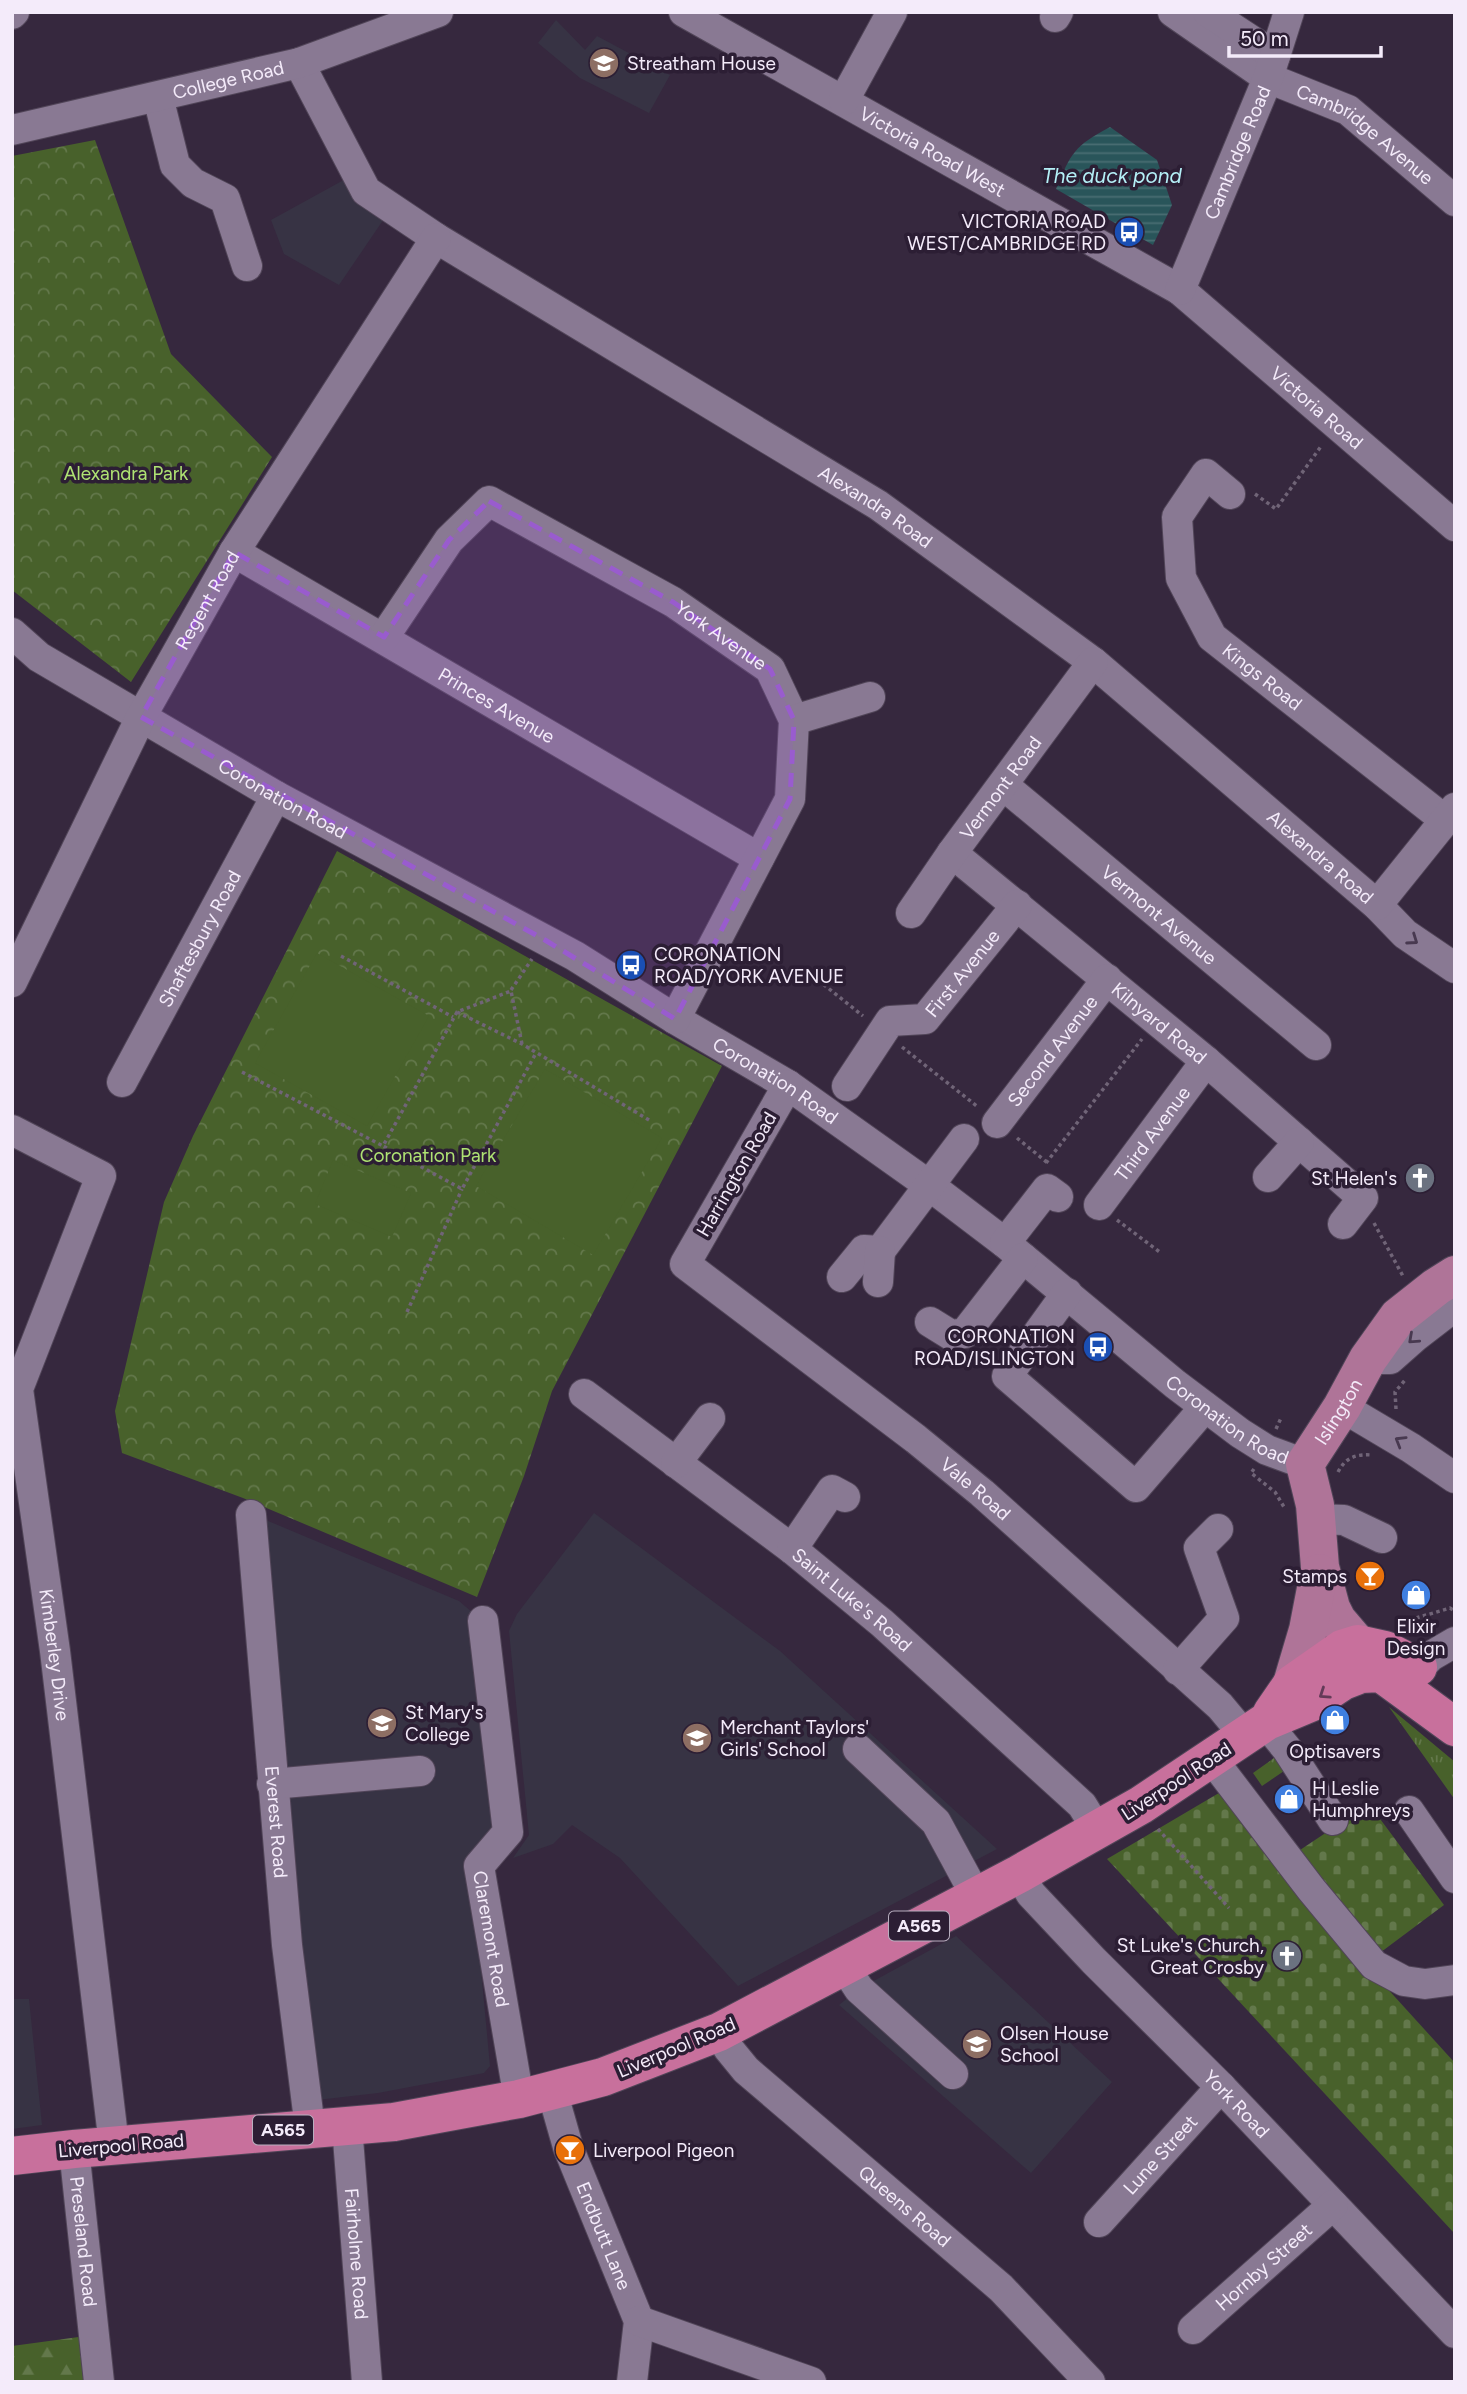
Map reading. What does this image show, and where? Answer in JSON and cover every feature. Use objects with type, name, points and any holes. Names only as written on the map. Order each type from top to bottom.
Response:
[{"type":"highway","name":"Liverpool Road","points":[[12,2156],[433,2116],[536,2095],[634,2066],[719,2032],[1098,1831],[1259,1726],[1310,1703],[1343,1681],[1361,1674],[1370,1659],[1342,1649],[1292,1685],[1259,1726]]},
{"type":"highway","name":"A565","points":[[1370,1659],[1385,1650],[1419,1668],[1455,1703]]},
{"type":"highway","points":[[1370,1659],[1455,1727]]},
{"type":"main road","name":"Islington","points":[[1305,1464],[1342,1407],[1368,1359],[1398,1317],[1455,1275]]},
{"type":"main road","name":"Coronation Road","points":[[1305,1464],[1302,1515],[1331,1608],[1370,1659]]},
{"type":"main road","points":[[1292,1685],[1308,1630],[1320,1567]]},
{"type":"street","name":"College Road","points":[[12,130],[299,63],[438,12]]},
{"type":"street","name":"Victoria Road West","points":[[684,12],[1180,290]]},
{"type":"street","points":[[844,100],[892,12]]},
{"type":"street","points":[[1172,12],[1271,67]]},
{"type":"street","points":[[1208,12],[1271,67]]},
{"type":"street","name":"Cambridge Road","points":[[1180,290],[1271,67],[1289,12]]},
{"type":"street","name":"Alexandra Road","points":[[299,63],[366,191],[436,238],[878,505],[1093,662],[1377,905],[1391,923],[1455,968]]},
{"type":"street","name":"Cambridge Avenue","points":[[1271,67],[1348,110],[1455,201]]},
{"type":"street","points":[[158,97],[175,165],[193,183],[225,199],[247,266]]},
{"type":"street","name":"Regent Road","points":[[12,982],[141,717],[234,552],[436,238]]},
{"type":"street","name":"Victoria Road","points":[[1180,290],[1455,526]]},
{"type":"street","name":"Kings Road","points":[[1230,494],[1206,474],[1177,517],[1181,578],[1212,637],[1450,814]]},
{"type":"street","name":"York Avenue","points":[[384,637],[449,540],[489,501],[673,602],[769,669],[794,720],[790,799],[675,1019]]},
{"type":"street","name":"Princes Avenue","points":[[234,552],[759,858]]},
{"type":"street","name":"Coronation Road","points":[[12,633],[39,657],[276,796],[575,956],[788,1085],[930,1186],[1014,1250],[1205,1407],[1267,1450],[1305,1464]]},
{"type":"street","name":"Vermont Road","points":[[911,913],[951,853],[1093,662]]},
{"type":"street","points":[[794,720],[870,697]]},
{"type":"street","name":"Vermont Avenue","points":[[1003,785],[1316,1045]]},
{"type":"street","name":"Shaftesbury Road","points":[[122,1082],[276,796]]},
{"type":"street","points":[[1377,905],[1450,814]]},
{"type":"street","name":"Kilnyard Road","points":[[951,853],[1206,1061],[1363,1198]]},
{"type":"street","name":"First Avenue","points":[[847,1086],[890,1021],[925,1019],[1017,905]]},
{"type":"street","name":"Second Avenue","points":[[997,1123],[1107,979]]},
{"type":"street","name":"Third Avenue","points":[[1099,1205],[1206,1061]]},
{"type":"street","name":"Harrington Road","points":[[685,1264],[788,1085]]},
{"type":"street","name":"Kimberley Drive","points":[[12,1130],[101,1176],[18,1389],[55,1651],[114,2145]]},
{"type":"street","points":[[878,1282],[880,1251],[964,1139]]},
{"type":"street","points":[[1268,1177],[1299,1142]]},
{"type":"street","points":[[930,1322],[951,1335],[965,1333],[1047,1189],[1058,1197]]},
{"type":"street","points":[[1343,1224],[1363,1198]]},
{"type":"street","points":[[842,1277],[864,1250],[880,1251]]},
{"type":"street","name":"Vale Road","points":[[685,1264],[916,1439],[972,1485],[1220,1706],[1259,1726],[1287,1749],[1333,1820]]},
{"type":"street","points":[[1066,1293],[1007,1376],[1136,1487],[1205,1407]]},
{"type":"street","name":"Islington","points":[[1368,1359],[1390,1359],[1455,1306]]},
{"type":"street","name":"Saint Luke's Road","points":[[584,1394],[792,1549],[882,1623],[1082,1805],[1098,1831]]},
{"type":"street","points":[[1342,1407],[1412,1448],[1455,1478]]},
{"type":"street","points":[[676,1462],[710,1418]]},
{"type":"street","points":[[792,1549],[832,1490],[845,1497]]},
{"type":"street","name":"Everest Road","points":[[251,1515],[287,1945],[328,2127]]},
{"type":"street","points":[[1302,1515],[1339,1518],[1382,1538]]},
{"type":"street","points":[[1178,1670],[1224,1618],[1199,1548],[1219,1530]]},
{"type":"street","name":"Claremont Road","points":[[483,1621],[508,1832],[479,1866],[536,2095]]},
{"type":"street","points":[[1419,1668],[1431,1656],[1455,1642]]},
{"type":"street","points":[[858,1749],[936,1822],[976,1896]]},
{"type":"street","points":[[1212,1759],[1311,1889],[1374,1965],[1404,1982],[1425,1984],[1455,1980]]},
{"type":"street","points":[[272,1784],[419,1771]]},
{"type":"street","points":[[1409,1811],[1455,1878]]},
{"type":"street","name":"York Road","points":[[1020,1874],[1031,1894],[1084,1951],[1221,2087],[1455,2333]]},
{"type":"street","points":[[844,1966],[859,1989],[953,2074]]},
{"type":"street","name":"Queens Road","points":[[719,2032],[746,2070],[1000,2288],[1090,2382]]},
{"type":"street","name":"Lune Street","points":[[1099,2222],[1221,2087]]},
{"type":"street","name":"Endbutt Lane","points":[[536,2095],[568,2147],[639,2321],[632,2382]]},
{"type":"street","name":"Fairholme Road","points":[[328,2127],[367,2382]]},
{"type":"street","name":"Preseland Road","points":[[74,2149],[99,2382]]},
{"type":"street","name":"Hornby Street","points":[[1193,2329],[1333,2205]]},
{"type":"street","points":[[639,2321],[811,2382]]},
{"type":"path","points":[[1276,509],[1336,426]]},
{"type":"path","points":[[383,1146],[457,1012],[511,991],[545,940]]},
{"type":"path","points":[[341,957],[454,1017]]},
{"type":"path","points":[[511,991],[522,1044]]},
{"type":"path","points":[[457,1012],[522,1044],[649,1120]]},
{"type":"path","points":[[1046,1163],[1156,1021]]},
{"type":"path","points":[[407,1312],[462,1189],[537,1053]]},
{"type":"path","points":[[242,1072],[462,1189]]},
{"type":"path","points":[[1363,1198],[1417,1301]]},
{"type":"path","points":[[1399,1415],[1395,1408],[1395,1392],[1410,1375]]},
{"type":"path","points":[[1281,1418],[1267,1450],[1251,1473],[1302,1515]]},
{"type":"path","points":[[1391,1625],[1450,1608],[1455,1611]]},
{"type":"path","points":[[1154,1824],[1229,1908]]},
{"type":"highlighted area","points":[[489,501],[673,602],[770,669],[794,720],[790,799],[675,1019],[545,940],[141,717],[234,552],[384,637],[449,540]]},
{"type":"shaded area","name":"Streatham House","points":[[556,20],[585,50],[597,36],[670,75],[649,113],[580,78],[538,43]]},
{"type":"shaded area","points":[[351,176],[390,210],[339,285],[284,254],[271,220]]},
{"type":"shaded area","name":"Merchant Taylors' Girls' School","points":[[594,1513],[780,1651],[997,1849],[738,1986],[620,1858],[572,1825],[553,1844],[513,1858],[529,1835],[509,1631],[517,1614]]},
{"type":"shaded area","name":"St Mary's College","points":[[261,1518],[459,1601],[473,1613],[497,1831],[486,1835],[478,1843],[471,1863],[490,2066],[484,2073],[378,2093],[317,2100],[296,1962]]},
{"type":"shaded area","name":"Olsen House School","points":[[956,1936],[1112,2082],[1031,2173],[839,2005],[859,1989]]},
{"type":"shaded area","points":[[12,1999],[29,1999],[42,2125],[12,2129]]},
{"type":"green space","name":"Alexandra Park","points":[[95,140],[171,354],[272,457],[131,682],[12,590],[12,156]]},
{"type":"green space","name":"Coronation Park","points":[[337,851],[722,1066],[552,1391],[524,1476],[477,1597],[243,1498],[122,1453],[115,1411],[164,1202],[193,1136]]},
{"type":"green space","points":[[317,953],[429,1016],[367,1126],[255,1063]]},
{"type":"green space","points":[[545,1069],[662,1138],[593,1255],[476,1186]]},
{"type":"green space","points":[[333,1160],[411,1193],[392,1237],[315,1204]]},
{"type":"green space","points":[[1389,1707],[1455,1762],[1455,1800]]},
{"type":"green space","points":[[1281,1753],[1284,1771],[1262,1786],[1253,1773]]},
{"type":"green space","points":[[1224,1790],[1285,1860],[1369,1804],[1444,1905],[1365,1964],[1455,2063],[1455,2234],[1107,1859]]},
{"type":"green space","points":[[86,2336],[94,2382],[12,2382],[12,2346]]},
{"type":"water","name":"The duck pond","points":[[1110,127],[1157,160],[1172,205],[1153,245],[1056,189],[1070,159],[1081,145]]},
{"type":"place","name":"Streatham House","points":[[604,63]]},
{"type":"place","name":"VICTORIA ROAD WEST/CAMBRIDGE RD","points":[[1129,232]]},
{"type":"place","name":"CORONATION ROAD/YORK AVENUE","points":[[631,965]]},
{"type":"place","name":"St Helen's","points":[[1420,1178]]},
{"type":"place","name":"CORONATION ROAD/ISLINGTON","points":[[1098,1347]]},
{"type":"place","name":"Stamps","points":[[1370,1576]]},
{"type":"place","name":"Elixir Design","points":[[1416,1595]]},
{"type":"place","name":"Optisavers","points":[[1335,1720]]},
{"type":"place","name":"St Mary's College","points":[[382,1723]]},
{"type":"place","name":"Merchant Taylors' Girls' School","points":[[697,1738]]},
{"type":"place","name":"H Leslie Humphreys","points":[[1289,1799]]},
{"type":"place","name":"St Luke's Church, Great Crosby","points":[[1287,1956]]},
{"type":"place","name":"Olsen House School","points":[[977,2044]]},
{"type":"place","name":"Liverpool Pigeon","points":[[570,2150]]}]
